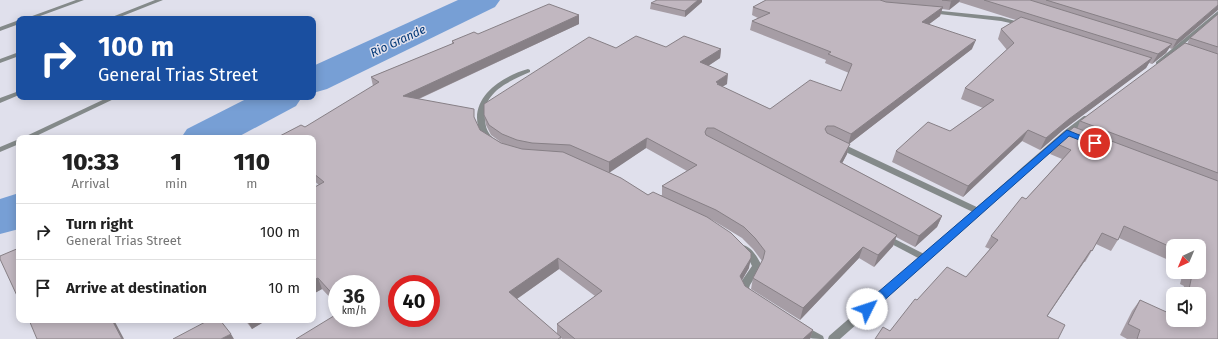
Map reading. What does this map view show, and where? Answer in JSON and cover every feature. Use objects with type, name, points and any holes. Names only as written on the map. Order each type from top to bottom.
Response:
[{"type":"street","points":[[39,16],[81,0]]},
{"type":"street","points":[[118,16],[160,0]]},
{"type":"street","points":[[927,12],[1001,19],[1033,27]]},
{"type":"street","points":[[1153,67],[1218,13]]},
{"type":"street","points":[[0,29],[16,23]]},
{"type":"street","points":[[0,61],[16,55]]},
{"type":"street","points":[[498,144],[486,137],[483,131],[480,112],[488,95],[494,88],[528,71]]},
{"type":"street","points":[[0,101],[16,94]]},
{"type":"street","points":[[33,135],[108,100]]},
{"type":"street","points":[[833,339],[978,211],[1071,134],[1092,114]]},
{"type":"street","points":[[828,140],[978,211]]},
{"type":"street","points":[[0,150],[16,142]]},
{"type":"street","points":[[876,232],[925,258]]},
{"type":"street","points":[[737,243],[756,262],[757,266],[755,271],[746,281],[744,288],[747,293],[753,297]]},
{"type":"street","points":[[792,322],[819,339]]},
{"type":"building","points":[[657,0],[698,0],[685,11],[651,3]]},
{"type":"building","points":[[766,0],[880,0],[886,2],[943,7],[922,22],[976,40],[851,134],[834,126],[827,126],[825,129],[827,133],[850,144],[840,162],[942,216],[919,236],[714,128],[707,128],[705,132],[706,135],[897,235],[878,255],[863,247],[803,308],[753,278],[763,259],[765,251],[744,227],[716,210],[662,186],[697,165],[647,138],[609,162],[570,145],[532,143],[517,140],[502,134],[489,125],[484,115],[484,104],[589,37],[616,48],[636,36],[666,47],[684,36],[721,49],[700,62],[728,74],[716,82],[719,83],[717,84],[770,109],[810,80],[841,91],[852,64],[828,54],[831,52],[752,21],[770,13],[753,7]]},
{"type":"building","points":[[984,0],[1030,0],[1172,44],[1158,54]]},
{"type":"building","points":[[1046,0],[1218,0],[1218,5],[1177,40]]},
{"type":"building","points":[[549,4],[579,15],[403,96],[474,109],[474,117],[480,130],[501,143],[522,149],[563,152],[621,178],[648,195],[653,192],[707,217],[731,233],[751,253],[751,258],[740,276],[745,286],[813,330],[803,339],[575,339],[557,324],[602,291],[558,258],[509,292],[561,337],[558,339],[296,339],[328,319],[328,327],[380,327],[380,275],[328,275],[328,289],[318,278],[316,279],[316,186],[324,182],[316,175],[316,135],[282,135],[301,125],[305,127],[379,82],[371,77],[454,43],[452,41],[474,32],[478,34]]},
{"type":"building","points":[[1218,14],[1218,47],[1190,38]]},
{"type":"building","points":[[1021,17],[1152,58],[1069,119],[1046,138],[1028,130],[968,186],[896,151],[928,122],[950,131],[994,100],[965,88],[1014,43],[1001,29]]},
{"type":"building","points":[[1185,43],[1218,54],[1218,173],[1080,121]]},
{"type":"building","points":[[1074,127],[1218,181],[1218,339],[1137,339],[1140,330],[1128,324],[1140,300],[1166,312],[1166,327],[1206,327],[1206,287],[1189,287],[1191,279],[1206,279],[1206,239],[1166,239],[1166,245],[1124,226],[1118,240],[1102,233],[1092,251],[1091,250],[1047,316],[1065,325],[1058,339],[875,339],[883,327],[890,331],[915,299],[917,300],[947,267],[966,277],[998,240],[991,236],[1022,197],[1026,199],[1071,150],[1055,143]]},
{"type":"building","points":[[16,249],[16,294],[0,259],[0,256]]},
{"type":"building","points":[[30,323],[114,323],[122,339],[37,339]]},
{"type":"building","points":[[203,323],[222,323],[231,334],[221,339],[173,339]]},
{"type":"waterway","name":"Rio Grande","points":[[316,80],[484,0]]},
{"type":"waterway","name":"Rio Grande","points":[[209,135],[276,100]]},
{"type":"waterway","name":"Rio Grande","points":[[0,217],[16,211]]},
{"type":"route","points":[[867,309],[1067,133],[1095,143]]}]
